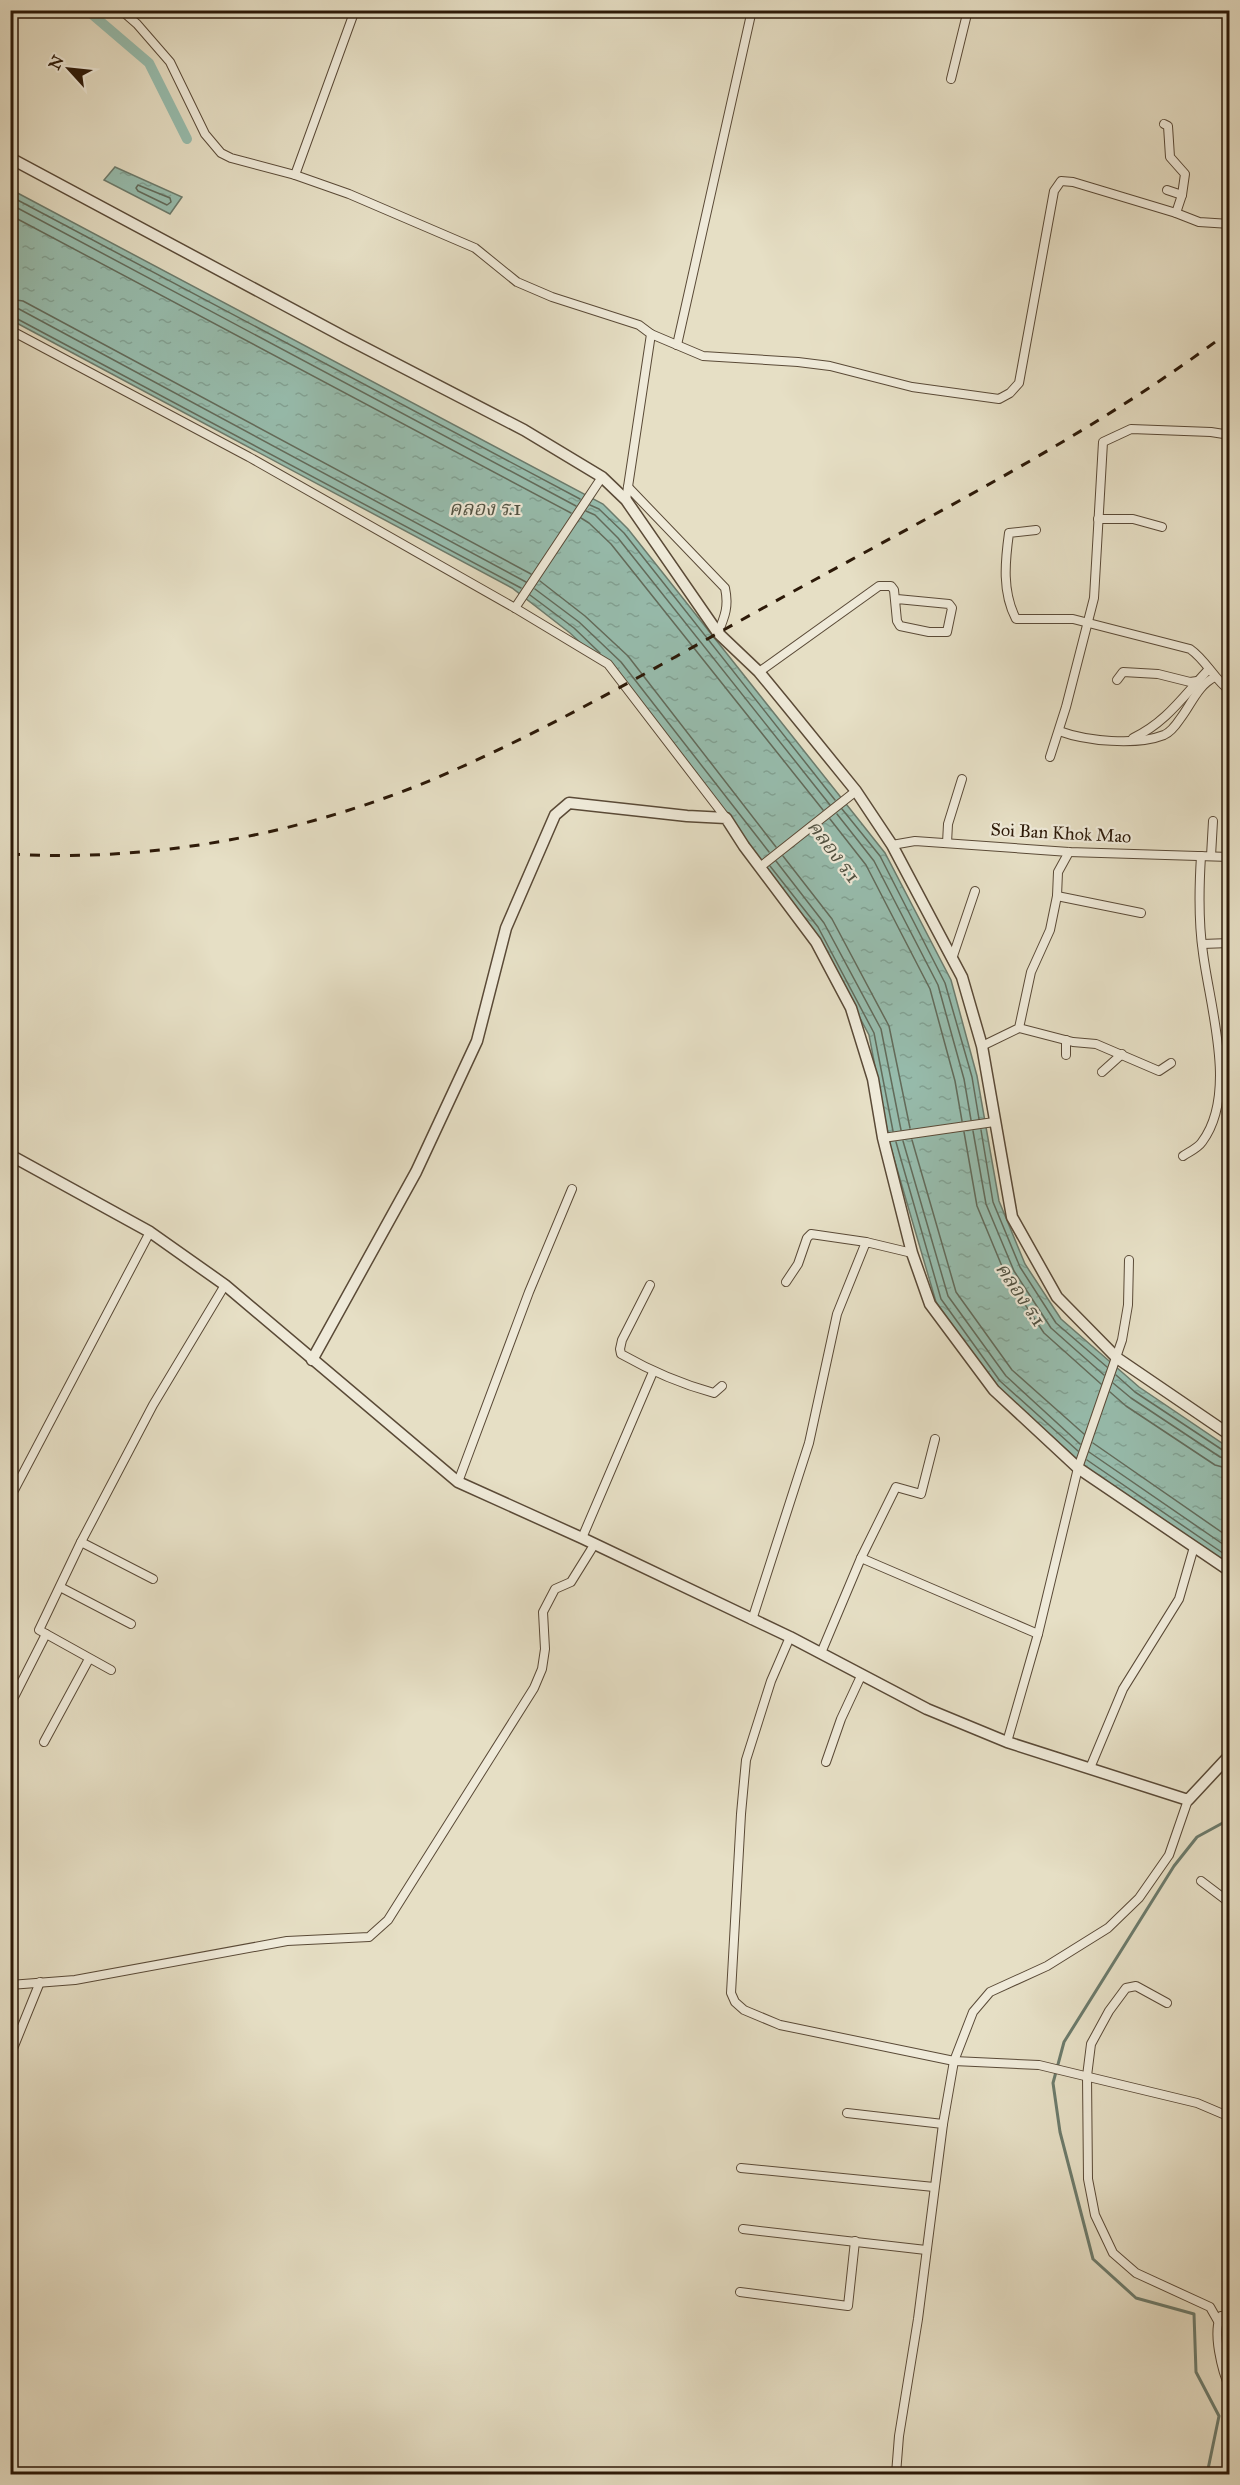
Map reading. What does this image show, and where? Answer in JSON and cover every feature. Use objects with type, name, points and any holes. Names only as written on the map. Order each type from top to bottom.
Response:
[{"type":"street","points":[[121,10],[137,24],[170,62],[205,134],[221,153],[349,194],[475,248],[517,282],[552,297],[639,325],[651,333],[703,356],[830,366],[912,387],[999,399],[1010,393],[1019,383],[1054,191],[1061,181],[1073,182],[1199,222],[1230,224]]},
{"type":"street","points":[[295,175],[355,10]]},
{"type":"street","points":[[677,345],[752,10]]},
{"type":"street","points":[[951,79],[968,10]]},
{"type":"street","points":[[1164,124],[1168,126],[1170,157],[1185,174],[1176,213]]},
{"type":"street","points":[[10,158],[345,338],[524,430],[602,477],[626,500],[718,633],[759,672],[892,845],[962,976],[982,1046],[1012,1216],[1057,1297],[1117,1359],[1230,1435]]},
{"type":"street","points":[[1167,190],[1182,195]]},
{"type":"street","points":[[10,330],[249,457],[515,608],[608,664],[726,818],[744,846],[764,864],[816,942],[851,1008],[873,1079],[884,1138],[912,1253],[930,1304],[993,1390],[1078,1468],[1230,1571]]},
{"type":"street","points":[[626,500],[651,333]]},
{"type":"street","points":[[1050,757],[1094,598],[1103,442],[1131,429],[1211,432],[1230,435]]},
{"type":"street","points":[[515,608],[602,477]]},
{"type":"street","points":[[628,487],[725,588],[727,611],[718,633]]},
{"type":"street","points":[[1098,519],[1133,519],[1162,527]]},
{"type":"street","points":[[1036,530],[1009,533],[1006,581],[1008,604],[1016,619],[1073,619],[1190,649],[1198,654],[1215,677],[1230,691]]},
{"type":"street","points":[[759,672],[874,588],[891,586],[894,590],[897,599],[897,621],[900,626],[929,633],[948,631],[952,608],[949,604],[897,599]]},
{"type":"street","points":[[1130,740],[1142,734],[1175,709],[1209,669]]},
{"type":"street","points":[[1117,680],[1123,672],[1158,674],[1190,682],[1197,681]]},
{"type":"street","points":[[1059,730],[1088,740],[1130,740],[1165,735],[1173,729],[1206,681],[1215,677]]},
{"type":"street","points":[[947,843],[948,824],[962,779]]},
{"type":"street","points":[[764,864],[852,794]]},
{"type":"street","points":[[312,1360],[417,1172],[477,1041],[506,928],[555,815],[569,803],[726,818]]},
{"type":"street","points":[[1183,1155],[1201,1144],[1213,1123],[1219,1093],[1218,1045],[1202,944],[1198,895],[1213,821]]},
{"type":"street","name":"Soi Ban Khok Mao","points":[[892,845],[915,841],[1069,852],[1230,856]]},
{"type":"street","points":[[1019,1028],[1031,972],[1050,930],[1059,872],[1069,852]]},
{"type":"street","points":[[952,959],[975,891]]},
{"type":"street","points":[[1057,896],[1141,913]]},
{"type":"street","points":[[1202,944],[1230,943]]},
{"type":"street","points":[[982,1046],[1019,1028],[1066,1040],[1096,1044],[1159,1071],[1171,1063]]},
{"type":"street","points":[[1066,1040],[1066,1055]]},
{"type":"street","points":[[1102,1072],[1122,1054]]},
{"type":"street","points":[[884,1138],[994,1122]]},
{"type":"street","points":[[10,1155],[150,1232],[225,1285],[458,1482],[790,1637],[927,1709],[1007,1742],[1188,1800]]},
{"type":"street","points":[[458,1482],[529,1292],[572,1189]]},
{"type":"street","points":[[10,1498],[150,1232]]},
{"type":"street","points":[[786,1282],[792,1276],[807,1238],[811,1234],[866,1242],[912,1253]]},
{"type":"street","points":[[752,1620],[809,1443],[837,1314],[866,1242]]},
{"type":"street","points":[[1007,1742],[1038,1634],[1078,1468],[1117,1359],[1128,1305],[1129,1260]]},
{"type":"street","points":[[111,1670],[39,1630],[81,1542],[153,1406],[225,1285]]},
{"type":"street","points":[[650,1285],[620,1349],[621,1354],[653,1372],[714,1393],[722,1386]]},
{"type":"street","points":[[582,1538],[653,1372]]},
{"type":"street","points":[[821,1653],[861,1557],[896,1486],[921,1494],[935,1439]]},
{"type":"street","points":[[81,1542],[153,1580]]},
{"type":"street","points":[[10,1985],[75,1980],[287,1941],[369,1937],[388,1920],[515,1720],[542,1669],[545,1649],[543,1612],[555,1589],[571,1582],[594,1545]]},
{"type":"street","points":[[1090,1768],[1123,1689],[1179,1599],[1194,1547]]},
{"type":"street","points":[[861,1557],[1038,1634]]},
{"type":"street","points":[[60,1587],[131,1624]]},
{"type":"street","points":[[10,1705],[46,1634]]},
{"type":"street","points":[[790,1637],[771,1682],[746,1760],[731,1993],[735,2002],[744,2010],[780,2025],[954,2061],[1039,2065],[1197,2103],[1230,2117]]},
{"type":"street","points":[[44,1742],[89,1659]]},
{"type":"street","points":[[826,1762],[841,1719],[861,1676]]},
{"type":"street","points":[[896,2475],[899,2436],[918,2319],[943,2124],[954,2061],[972,2012],[990,1992],[1047,1966],[1108,1928],[1139,1898],[1168,1855],[1188,1800],[1230,1755]]},
{"type":"street","points":[[1201,1881],[1230,1903]]},
{"type":"street","points":[[10,2056],[40,1982]]},
{"type":"street","points":[[1167,2003],[1137,1986],[1126,1988],[1109,2011],[1091,2044],[1087,2076],[1088,2180],[1095,2215],[1113,2253],[1136,2273],[1210,2307],[1218,2322],[1223,2374],[1230,2388]]},
{"type":"street","points":[[847,2112],[943,2124]]},
{"type":"street","points":[[741,2168],[934,2187]]},
{"type":"street","points":[[742,2229],[926,2250]]},
{"type":"street","points":[[740,2292],[848,2306],[855,2241]]},
{"type":"street","points":[[1218,2322],[1221,2316],[1230,2318]]},
{"type":"water","points":[[115,167],[182,197],[170,214],[104,180]]},
{"type":"water","name":"คลอง ร.1","points":[[10,189],[603,504],[628,529],[885,853],[951,980],[977,1076],[999,1201],[1025,1264],[1061,1319],[1139,1387],[1229,1448],[1229,1566],[1087,1468],[995,1385],[936,1302],[890,1145],[869,1035],[813,930],[610,671],[570,633],[512,588],[11,320]]},
{"type":"waterway","points":[[87,10],[149,63],[187,139]]},
{"type":"waterway","points":[[1207,2474],[1219,2416],[1196,2372],[1194,2314],[1136,2298],[1093,2259],[1060,2132],[1053,2083],[1064,2042],[1174,1866],[1197,1837],[1230,1819]]},
{"type":"railway","points":[[10,854],[125,853],[239,838],[352,809],[459,768],[595,701],[976,492],[1131,400],[1230,331]]}]
